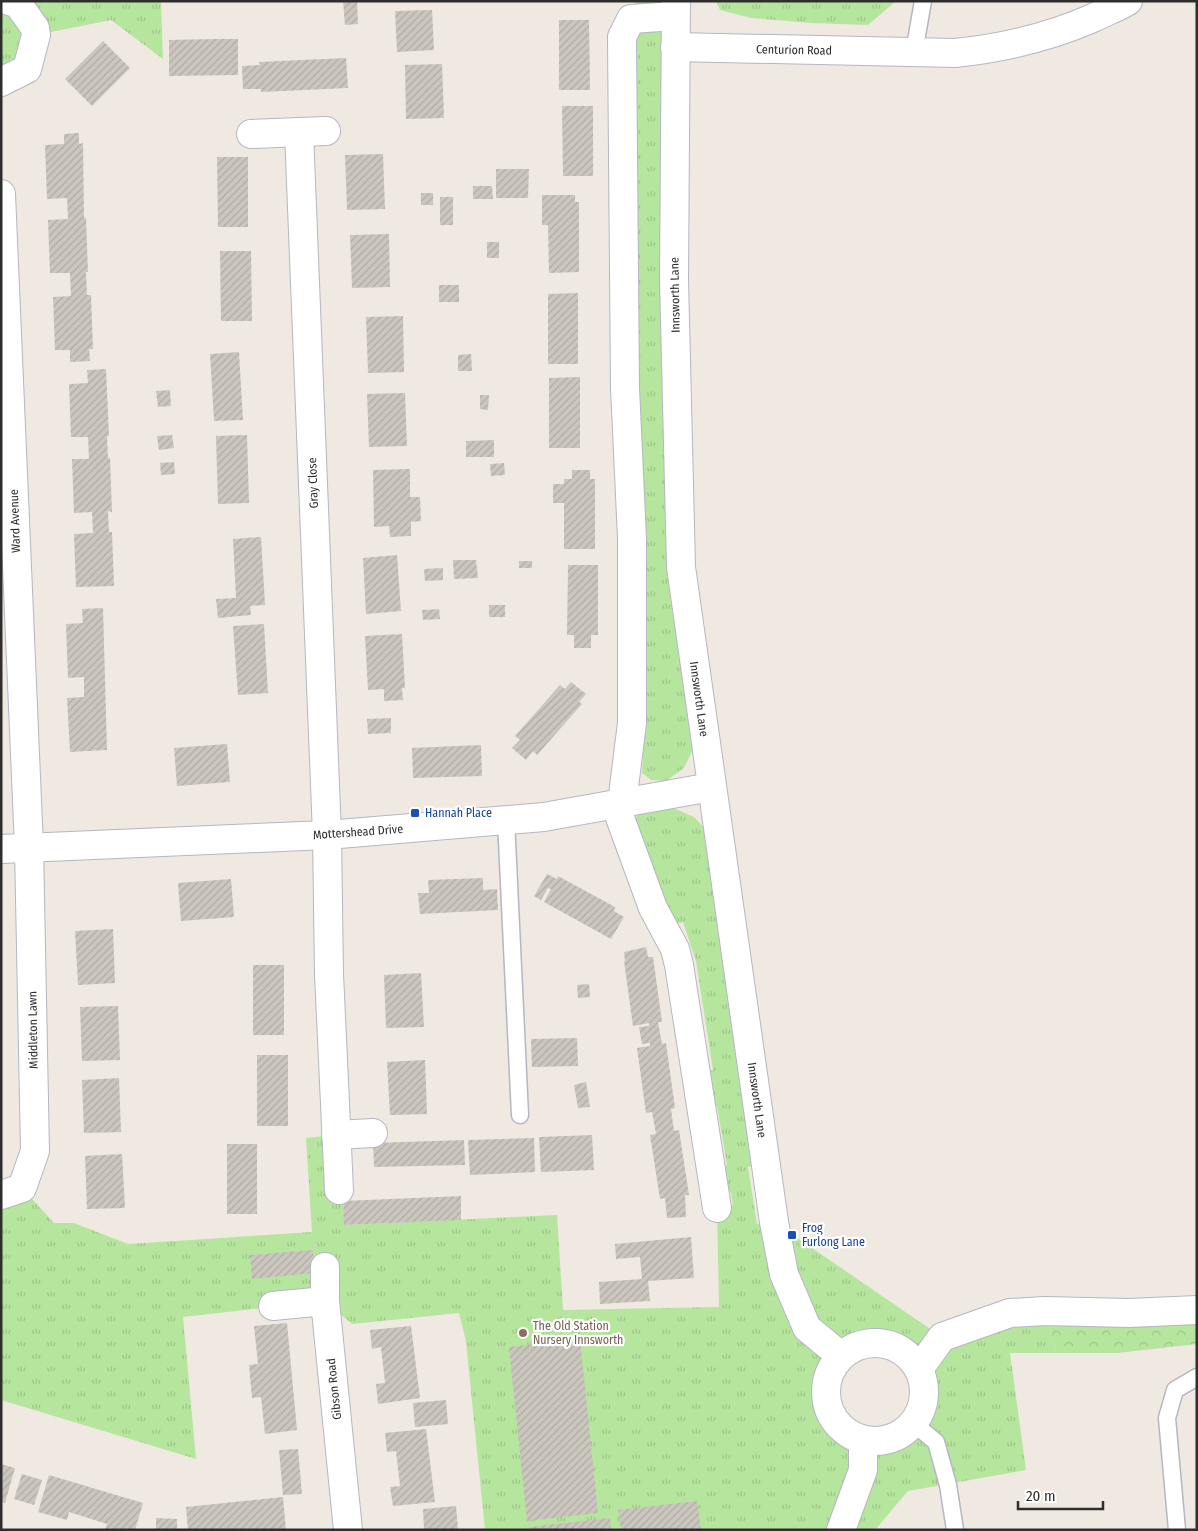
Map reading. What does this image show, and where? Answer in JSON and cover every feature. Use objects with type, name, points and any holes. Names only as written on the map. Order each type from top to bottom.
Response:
[{"type":"street","points":[[1,82],[27,69],[36,35],[35,28],[18,4],[9,1]]},
{"type":"street","name":"Centurion Road","points":[[675,47],[955,53],[991,49],[1028,41],[1072,27],[1128,1]]},
{"type":"street","name":"Innsworth Lane","points":[[717,1208],[679,965],[675,949],[653,908],[619,803],[632,723],[632,538],[625,388],[622,37],[631,19],[675,9],[674,279],[681,567],[711,787],[773,1212],[784,1274],[807,1328],[841,1356]]},
{"type":"street","points":[[251,134],[326,131]]},
{"type":"street","name":"Gray Close","points":[[299,132],[327,834]]},
{"type":"street","name":"Ward Avenue","points":[[1,194],[29,847]]},
{"type":"street","name":"Mottershead Drive","points":[[1,848],[327,834],[544,817],[711,787]]},
{"type":"street","points":[[327,834],[328,974],[339,1190]]},
{"type":"street","name":"Middleton Lawn","points":[[1,1195],[22,1188],[35,1151],[29,847]]},
{"type":"street","points":[[336,1135],[373,1133]]},
{"type":"street","name":"Gibson Road","points":[[325,1267],[325,1300],[348,1530]]},
{"type":"street","points":[[273,1306],[325,1300]]},
{"type":"street","points":[[918,1369],[942,1337],[1010,1313],[1046,1311],[1129,1313],[1197,1310]]},
{"type":"street","points":[[871,1343],[888,1344],[904,1352],[918,1369],[923,1380],[924,1391],[921,1408],[913,1423],[907,1429],[892,1438],[874,1441],[863,1440],[845,1431],[830,1411],[826,1394],[828,1377],[833,1366],[841,1356],[855,1347],[871,1343]]},
{"type":"street","points":[[841,1530],[863,1470],[863,1440]]},
{"type":"lane","points":[[914,52],[923,1]]},
{"type":"lane","points":[[506,820],[520,1115]]},
{"type":"lane","points":[[1177,1530],[1167,1418],[1174,1390],[1197,1377]]},
{"type":"lane","points":[[913,1423],[936,1442],[948,1485],[955,1530]]},
{"type":"green space","points":[[1,1],[161,1],[163,59],[111,20],[36,35],[1,82]]},
{"type":"green space","points":[[636,1],[676,1],[695,745],[684,768],[666,781],[651,780],[642,773],[645,724],[631,19]]},
{"type":"green space","points":[[716,1],[896,1],[868,25],[751,18],[720,10]]},
{"type":"green space","points":[[673,808],[694,817],[709,833],[759,1164],[748,1167],[757,1224],[774,1222],[942,1337],[1045,1311],[1057,1353],[1010,1353],[1026,1470],[908,1491],[875,1530],[485,1530],[466,1341],[459,1313],[352,1324],[325,1301],[183,1317],[196,1459],[1,1400],[1,1195],[22,1188],[54,1223],[74,1223],[128,1244],[312,1232],[306,1138],[336,1135],[345,1225],[557,1215],[563,1310],[719,1307],[717,1208],[733,1205],[731,1193],[722,1186],[719,1167],[727,1165],[717,1106],[710,1107],[704,1071],[713,1070],[696,961],[683,922],[671,925],[634,819],[640,813]],"holes":[[[871,1343],[894,1347],[911,1358],[920,1372],[924,1389],[922,1406],[914,1423],[907,1430],[887,1440],[866,1439],[851,1433],[839,1423],[831,1411],[827,1398],[827,1384],[831,1370],[840,1358],[855,1347]]]},
{"type":"green space","points":[[1197,1310],[1197,1344],[1117,1353],[1057,1353],[1045,1311]]},
{"type":"building","points":[[343,1],[357,1],[358,24],[345,25]]},
{"type":"building","points":[[432,10],[434,50],[397,52],[395,11]]},
{"type":"building","points":[[559,20],[589,20],[590,90],[559,90]]},
{"type":"building","points":[[238,39],[238,75],[169,76],[169,40]]},
{"type":"building","points":[[103,41],[130,68],[92,106],[65,79]]},
{"type":"building","points":[[346,58],[348,88],[261,92],[261,89],[243,89],[242,66],[260,65],[259,62]]},
{"type":"building","points":[[442,64],[444,118],[406,119],[405,65]]},
{"type":"building","points":[[562,106],[593,106],[593,176],[563,176]]},
{"type":"building","points":[[79,133],[79,144],[83,143],[84,218],[86,218],[88,272],[86,272],[87,295],[91,295],[93,349],[89,349],[90,361],[70,362],[70,350],[55,350],[53,297],[71,296],[70,273],[50,273],[48,220],[68,219],[67,198],[47,199],[45,145],[64,144],[64,134]]},
{"type":"building","points":[[383,154],[385,209],[347,210],[345,155]]},
{"type":"building","points":[[217,157],[248,157],[248,227],[218,227]]},
{"type":"building","points":[[496,169],[529,169],[528,198],[496,198]]},
{"type":"building","points":[[473,186],[492,186],[493,199],[473,199]]},
{"type":"building","points":[[421,193],[433,193],[433,205],[421,205]]},
{"type":"building","points":[[542,195],[575,195],[575,202],[579,202],[579,272],[549,273],[548,225],[542,225]]},
{"type":"building","points":[[440,197],[453,197],[453,225],[440,225]]},
{"type":"building","points":[[389,234],[390,287],[352,288],[350,235]]},
{"type":"building","points":[[487,242],[499,242],[499,258],[487,258]]},
{"type":"building","points":[[220,251],[251,251],[252,321],[221,321]]},
{"type":"building","points":[[439,285],[459,285],[459,302],[439,302]]},
{"type":"building","points":[[578,293],[578,364],[548,364],[548,294]]},
{"type":"building","points":[[403,316],[404,372],[368,373],[366,317]]},
{"type":"building","points":[[239,352],[243,420],[214,421],[210,354]]},
{"type":"building","points":[[471,354],[472,371],[458,371],[458,355]]},
{"type":"building","points":[[106,369],[109,436],[107,436],[108,458],[110,458],[112,512],[108,511],[109,532],[112,532],[114,586],[76,587],[74,534],[93,533],[92,512],[74,513],[72,459],[89,459],[88,437],[71,437],[69,384],[88,383],[87,370]]},
{"type":"building","points":[[580,377],[580,448],[549,448],[549,378]]},
{"type":"building","points":[[170,390],[171,406],[158,407],[156,391]]},
{"type":"building","points":[[405,393],[407,446],[369,447],[367,394]]},
{"type":"building","points":[[480,395],[489,395],[488,410],[480,409]]},
{"type":"building","points":[[172,435],[174,448],[159,450],[157,436]]},
{"type":"building","points":[[247,435],[249,503],[218,504],[216,436]]},
{"type":"building","points":[[494,440],[494,457],[466,457],[466,441]]},
{"type":"building","points":[[174,462],[175,474],[161,475],[160,463]]},
{"type":"building","points":[[504,463],[505,475],[491,476],[490,464]]},
{"type":"building","points":[[410,469],[410,497],[420,497],[421,521],[411,522],[411,536],[390,537],[389,526],[374,527],[373,470]]},
{"type":"building","points":[[572,470],[590,470],[590,479],[595,479],[595,549],[564,549],[564,503],[553,503],[553,484],[564,484],[564,479],[572,479]]},
{"type":"building","points":[[261,537],[265,605],[250,606],[251,615],[218,618],[216,599],[236,598],[233,539]]},
{"type":"building","points":[[397,555],[401,611],[366,614],[363,558]]},
{"type":"building","points":[[453,560],[476,560],[478,578],[454,579]]},
{"type":"building","points":[[519,561],[532,561],[532,568],[519,568]]},
{"type":"building","points":[[568,565],[598,565],[598,635],[591,635],[591,648],[574,648],[574,635],[567,635]]},
{"type":"building","points":[[443,568],[443,580],[425,581],[424,569]]},
{"type":"building","points":[[489,605],[505,605],[505,617],[489,617]]},
{"type":"building","points":[[103,608],[107,750],[70,752],[67,698],[84,697],[84,677],[68,678],[66,624],[83,623],[82,609]]},
{"type":"building","points":[[439,609],[440,619],[423,620],[422,610]]},
{"type":"building","points":[[264,624],[268,693],[238,695],[233,626]]},
{"type":"building","points":[[402,634],[405,688],[402,688],[403,700],[384,701],[384,689],[368,690],[365,636]]},
{"type":"building","points":[[571,682],[586,694],[579,702],[582,704],[537,755],[533,751],[526,760],[512,748],[520,740],[515,736],[560,685],[565,689]]},
{"type":"building","points":[[391,718],[391,733],[368,734],[367,719]]},
{"type":"building","points":[[227,744],[230,782],[177,786],[174,748]]},
{"type":"building","points":[[481,745],[482,776],[413,778],[412,748]]},
{"type":"building","points":[[547,874],[557,879],[558,876],[615,907],[614,911],[624,917],[611,939],[544,902],[551,889],[548,888],[541,900],[534,896]]},
{"type":"building","points":[[483,878],[483,890],[497,889],[498,910],[420,914],[418,893],[429,893],[428,880]]},
{"type":"building","points":[[231,879],[234,917],[181,921],[178,883]]},
{"type":"building","points":[[113,929],[115,983],[78,985],[75,931]]},
{"type":"building","points":[[646,947],[648,957],[653,957],[662,1022],[658,1022],[662,1044],[666,1043],[675,1108],[671,1109],[674,1131],[679,1130],[689,1195],[685,1195],[686,1217],[667,1218],[665,1198],[660,1199],[650,1135],[656,1134],[652,1112],[646,1113],[637,1048],[650,1046],[650,1043],[642,1044],[639,1027],[649,1026],[649,1023],[633,1026],[624,952]]},
{"type":"building","points":[[253,965],[284,965],[284,1035],[253,1035]]},
{"type":"building","points":[[421,973],[424,1027],[386,1028],[384,975]]},
{"type":"building","points":[[589,984],[590,997],[578,998],[577,985]]},
{"type":"building","points":[[118,1006],[120,1060],[82,1061],[80,1007]]},
{"type":"building","points":[[577,1038],[578,1066],[532,1067],[531,1039]]},
{"type":"building","points":[[257,1055],[288,1055],[288,1126],[257,1126]]},
{"type":"building","points":[[425,1060],[427,1114],[390,1115],[387,1062]]},
{"type":"building","points":[[119,1078],[121,1132],[84,1133],[82,1080]]},
{"type":"building","points":[[586,1082],[590,1107],[578,1108],[574,1085]]},
{"type":"building","points":[[592,1135],[594,1170],[541,1172],[539,1137]]},
{"type":"building","points":[[534,1138],[535,1172],[470,1175],[468,1140]]},
{"type":"building","points":[[464,1140],[465,1165],[374,1167],[373,1143]]},
{"type":"building","points":[[227,1144],[257,1144],[257,1214],[227,1214]]},
{"type":"building","points":[[122,1154],[125,1208],[87,1209],[85,1156]]},
{"type":"building","points":[[461,1196],[461,1220],[344,1225],[343,1201]]},
{"type":"building","points":[[691,1237],[694,1278],[648,1281],[650,1301],[600,1304],[599,1282],[642,1279],[640,1257],[616,1259],[615,1244]]},
{"type":"building","points":[[313,1250],[315,1273],[252,1279],[250,1255]]},
{"type":"building","points":[[287,1323],[297,1430],[265,1434],[261,1397],[252,1398],[249,1365],[258,1364],[254,1326]]},
{"type":"building","points":[[411,1326],[420,1398],[378,1404],[376,1384],[385,1383],[381,1347],[372,1349],[370,1330]]},
{"type":"building","points":[[580,1339],[598,1513],[527,1521],[509,1347]]},
{"type":"building","points":[[446,1400],[448,1424],[415,1427],[413,1403]]},
{"type":"building","points":[[426,1429],[435,1502],[393,1506],[390,1487],[400,1486],[396,1451],[387,1452],[385,1433]]},
{"type":"building","points":[[298,1449],[302,1494],[283,1495],[279,1450]]},
{"type":"building","points":[[1,1464],[15,1468],[5,1503],[1,1502]]},
{"type":"building","points":[[22,1474],[42,1480],[34,1505],[14,1499]]},
{"type":"building","points":[[49,1475],[143,1503],[135,1530],[105,1530],[107,1524],[69,1512],[67,1520],[38,1512]]},
{"type":"building","points":[[283,1497],[286,1530],[188,1530],[186,1507]]},
{"type":"building","points":[[697,1501],[701,1530],[621,1530],[618,1510]]},
{"type":"building","points":[[456,1506],[458,1530],[424,1530],[423,1509]]},
{"type":"building","points":[[156,1518],[177,1519],[177,1530],[156,1530]]},
{"type":"building","points":[[610,1518],[611,1530],[529,1530],[529,1527]]},
{"type":"place","name":"Hannah Place","points":[[415,813]]},
{"type":"place","name":"Frog Furlong Lane","points":[[792,1235]]},
{"type":"place","name":"The Old Station Nursery Innsworth","points":[[523,1333]]}]
